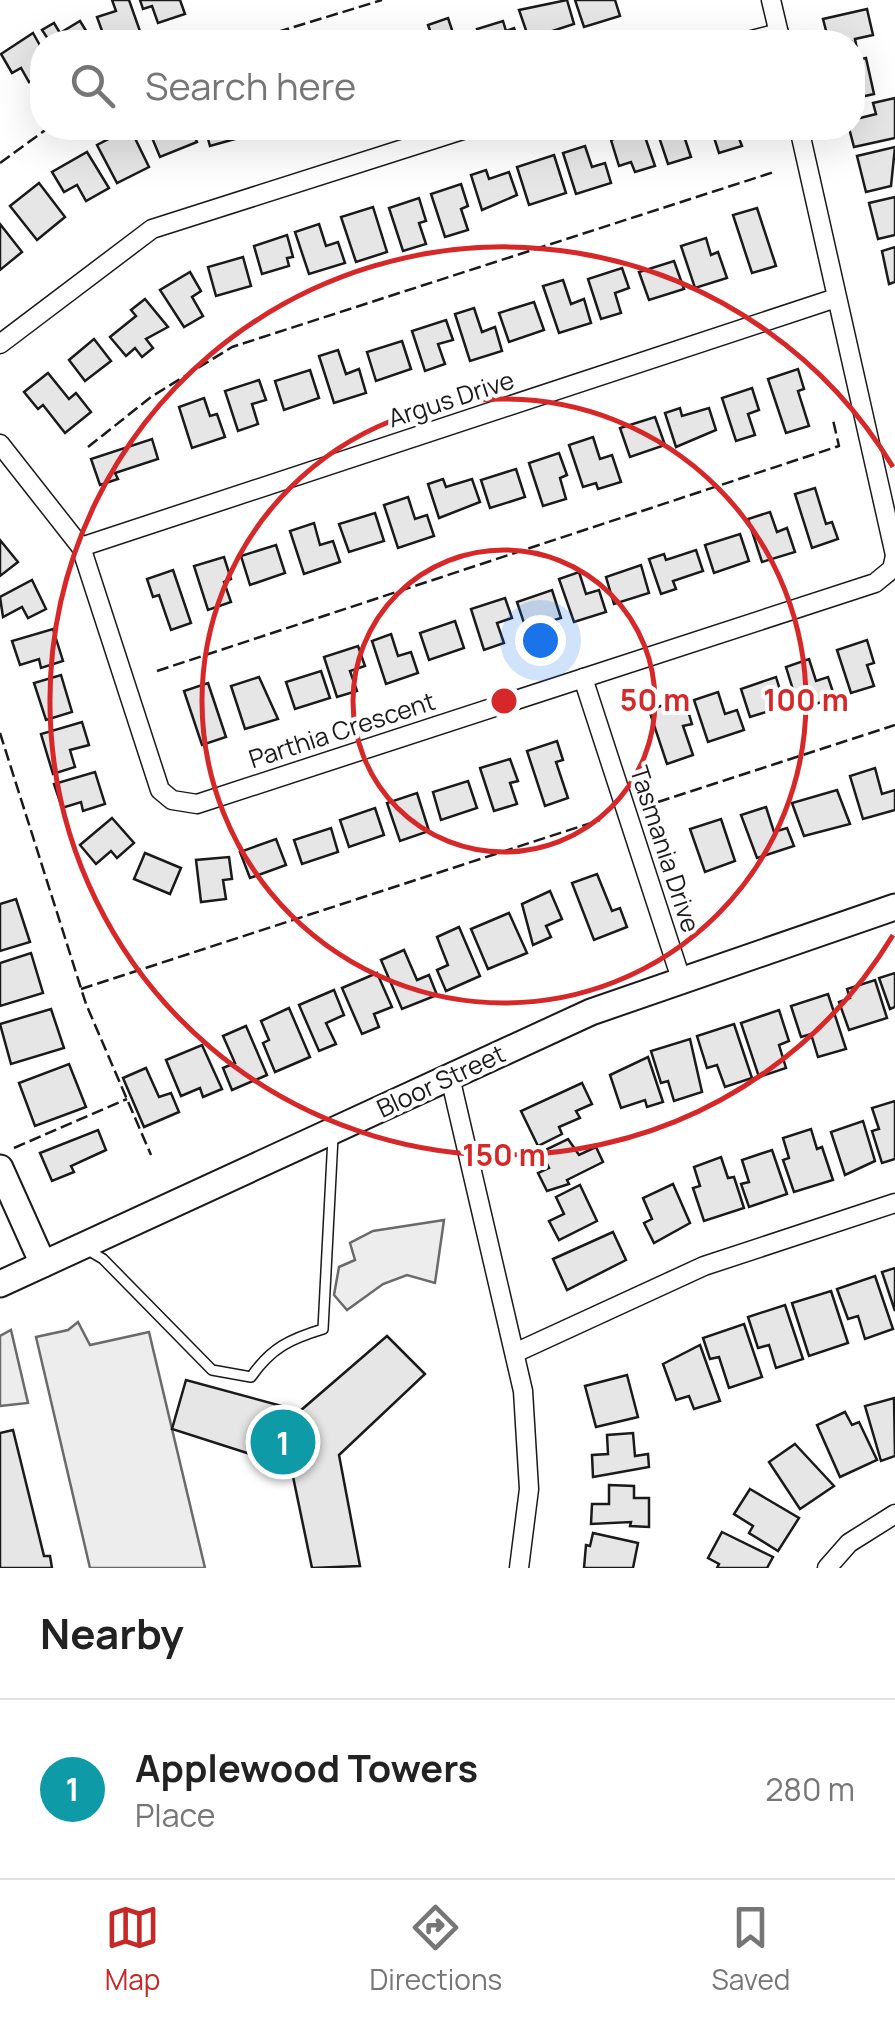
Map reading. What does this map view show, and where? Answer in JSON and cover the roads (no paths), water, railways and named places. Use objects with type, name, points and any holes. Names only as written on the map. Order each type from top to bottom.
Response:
[{"type":"street","points":[[771,0],[777,30]]},
{"type":"street","points":[[0,344],[152,229],[431,140]]},
{"type":"street","name":"Parthia Crescent","points":[[0,444],[81,547],[160,790],[172,800],[197,804],[875,583],[892,568],[895,556],[802,140]]},
{"type":"street","name":"Argus Drive","points":[[81,547],[836,298]]},
{"type":"street","name":"Tasmania Drive","points":[[582,678],[681,979]]},
{"type":"street","name":"Bloor Street","points":[[0,1284],[591,1012],[895,907]]},
{"type":"street","points":[[450,1077],[517,1352],[529,1454],[520,1568]]},
{"type":"street","points":[[0,1168],[43,1264]]},
{"type":"street","points":[[517,1352],[704,1266],[895,1203]]},
{"type":"street","points":[[827,1568],[849,1543],[895,1514]]},
{"type":"lane","points":[[82,1246],[103,1259],[212,1370],[251,1377],[266,1356],[286,1340],[322,1328],[328,1282],[332,1131]]},
{"type":"place","name":"Applewood Towers","points":[[283,1442]]}]
